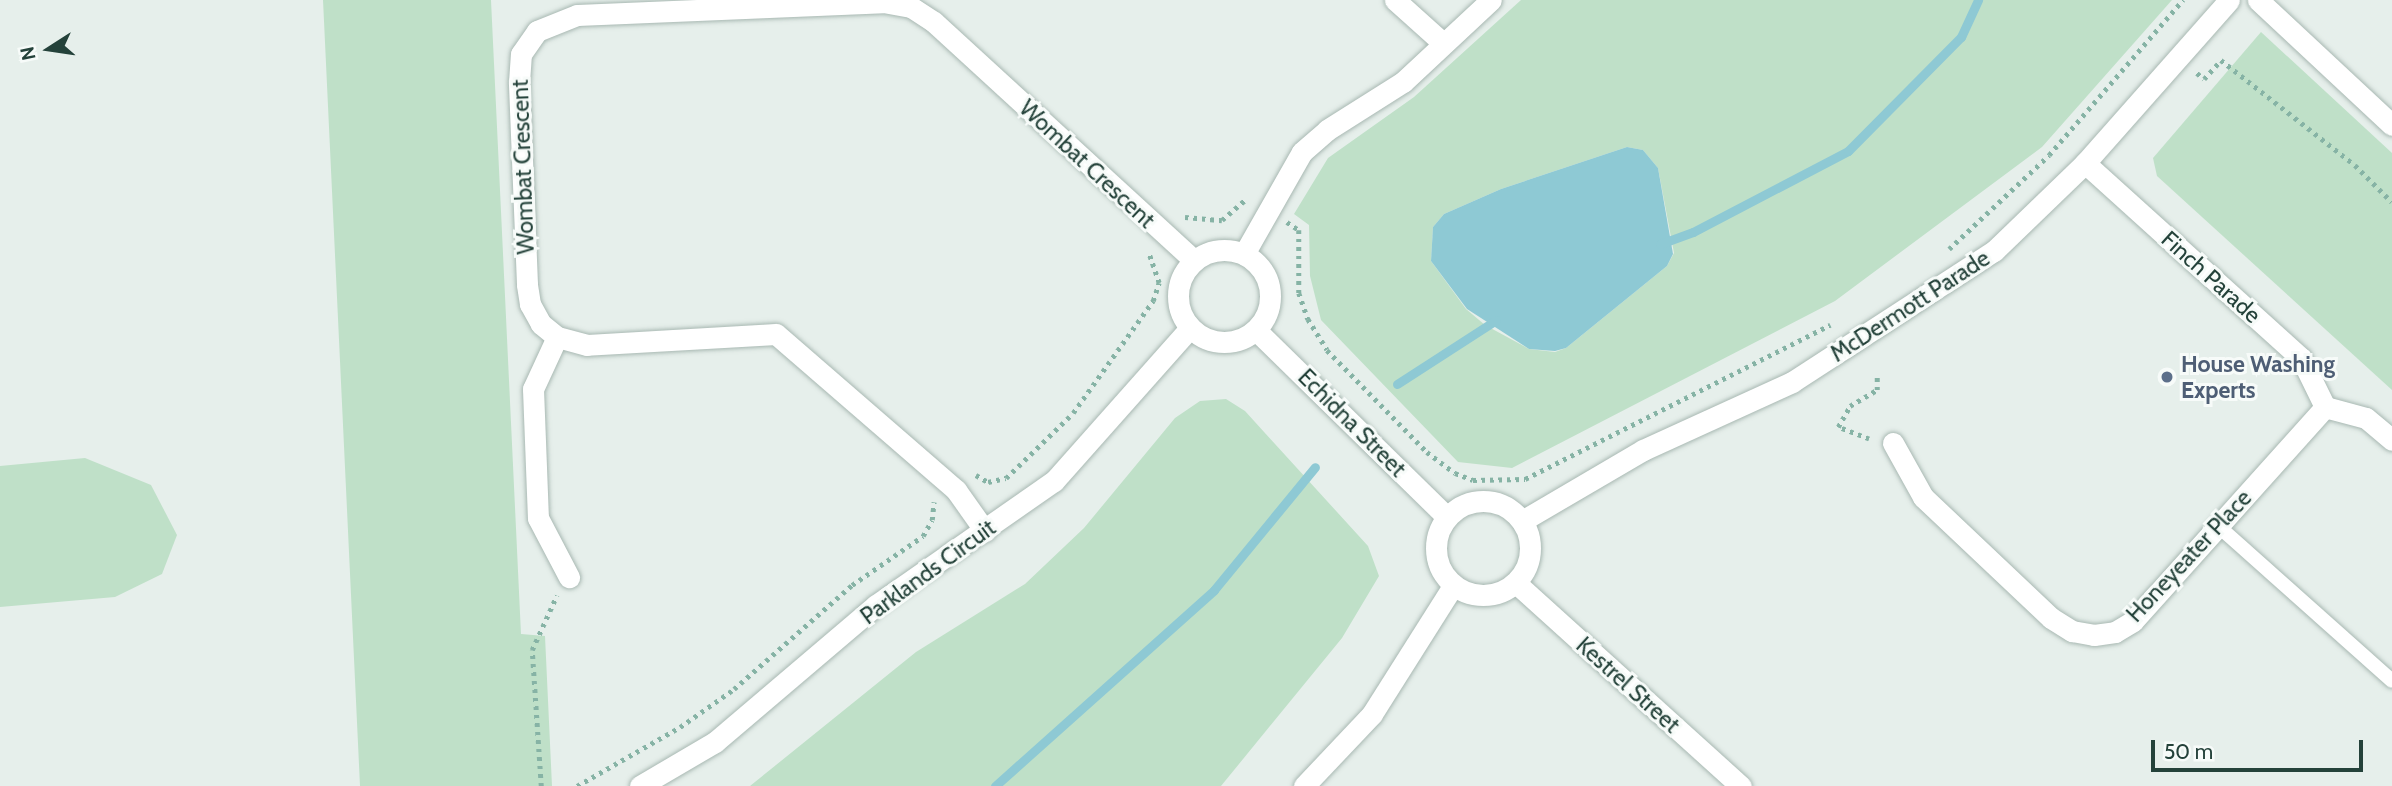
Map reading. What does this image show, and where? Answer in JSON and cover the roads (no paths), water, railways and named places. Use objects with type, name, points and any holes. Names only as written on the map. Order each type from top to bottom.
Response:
[{"type":"street","points":[[1395,0],[1443,43]]},
{"type":"street","points":[[1244,254],[1302,152],[1327,130],[1403,82],[1491,0]]},
{"type":"street","name":"McDermott Parade","points":[[1522,521],[1643,450],[1792,382],[1863,339],[1994,251],[2085,163],[2229,0]]},
{"type":"street","points":[[2258,0],[2389,117]]},
{"type":"street","name":"Wombat Crescent","points":[[557,337],[541,324],[530,304],[527,284],[519,82],[521,54],[537,31],[577,15],[883,2],[912,4],[1194,260]]},
{"type":"street","name":"Finch Parade","points":[[2085,163],[2301,358],[2325,407]]},
{"type":"street","points":[[1218,250],[1244,254],[1265,275],[1270,289],[1269,304],[1256,330],[1243,338],[1215,342],[1190,328],[1177,300],[1184,272],[1194,260],[1218,250]]},
{"type":"street","name":"Parklands Circuit","points":[[640,786],[715,742],[876,605],[1054,481],[1190,328]]},
{"type":"street","name":"Echidna Street","points":[[1256,330],[1447,517]]},
{"type":"street","points":[[569,577],[538,518],[533,389],[557,337],[587,345],[776,334],[956,489],[985,531]]},
{"type":"street","points":[[2325,407],[2366,418],[2392,440]]},
{"type":"street","name":"Honeyeater Place","points":[[1893,443],[1923,498],[2050,618],[2072,631],[2115,632],[2133,621],[2325,407]]},
{"type":"street","points":[[1479,501],[1503,505],[1522,521],[1531,546],[1524,573],[1516,583],[1505,591],[1478,596],[1453,586],[1436,552],[1447,517],[1479,501]]},
{"type":"street","name":"Kestrel Street","points":[[1516,583],[1741,786]]},
{"type":"street","points":[[1304,786],[1372,715],[1453,586]]},
{"type":"lane","points":[[2217,525],[2392,681]]},
{"type":"water","points":[[1627,147],[1643,150],[1658,168],[1673,254],[1667,266],[1566,348],[1555,351],[1529,349],[1467,309],[1431,261],[1433,227],[1444,214],[1501,189]]},
{"type":"waterway","points":[[1660,244],[1693,232],[1848,151],[1961,37],[1978,0]]},
{"type":"waterway","points":[[1397,384],[1496,320]]},
{"type":"waterway","points":[[995,786],[1214,590],[1315,467]]},
{"type":"place","name":"House Washing Experts","points":[[2167,377]]}]
